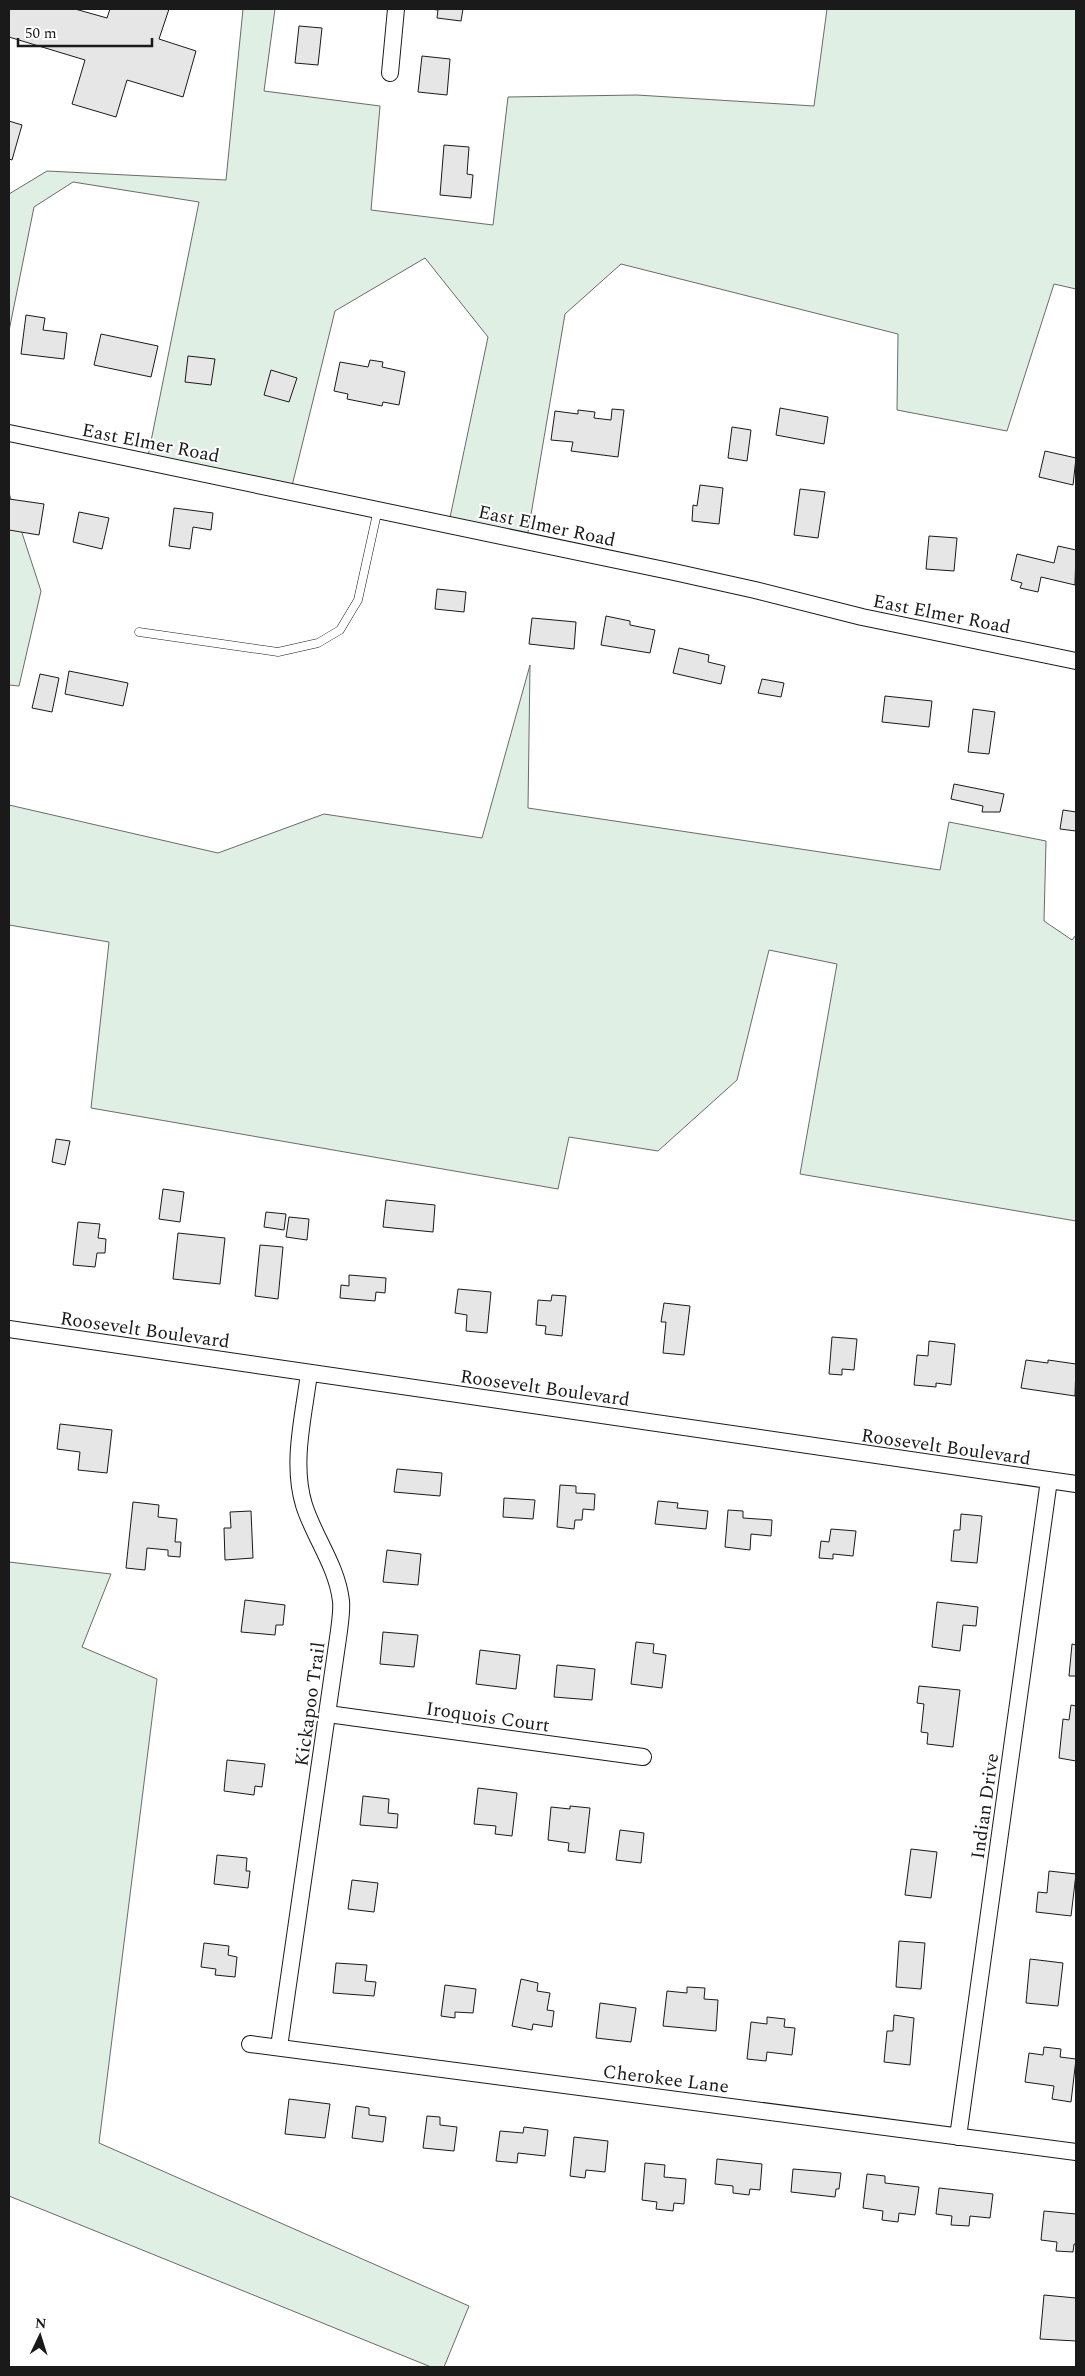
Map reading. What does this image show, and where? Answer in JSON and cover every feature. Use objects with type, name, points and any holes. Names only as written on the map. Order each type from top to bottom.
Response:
[{"type":"street","points":[[390,73],[396,9]]},
{"type":"street","name":"East Elmer Road","points":[[9,433],[378,509],[755,590],[862,617],[1076,661]]},
{"type":"street","name":"Roosevelt Boulevard","points":[[9,1329],[1076,1484]]},
{"type":"street","name":"Kickapoo Trail","points":[[279,2047],[328,1714],[342,1601],[334,1574],[304,1505],[298,1463],[309,1373]]},
{"type":"street","name":"Indian Drive","points":[[958,2137],[1049,1480]]},
{"type":"street","name":"Iroquois Court","points":[[328,1714],[643,1758]]},
{"type":"street","name":"Cherokee Lane","points":[[250,2044],[1076,2152]]},
{"type":"lane","points":[[139,632],[278,652],[318,643],[340,630],[358,600],[378,509]]},
{"type":"green space","points":[[243,9],[275,9],[264,91],[380,106],[371,210],[493,225],[508,97],[637,95],[814,106],[827,9],[1076,9],[1076,289],[1054,284],[1007,431],[897,410],[898,334],[621,264],[565,314],[526,544],[448,527],[488,337],[425,258],[335,311],[290,494],[146,466],[199,202],[73,182],[34,207],[9,331],[9,194],[47,171],[226,180]]},
{"type":"green space","points":[[9,493],[41,591],[19,686],[9,685]]},
{"type":"green space","points":[[530,665],[528,808],[940,870],[949,822],[1046,841],[1044,921],[1072,940],[1076,935],[1076,1221],[800,1174],[837,964],[769,950],[737,1080],[658,1151],[569,1137],[558,1189],[91,1108],[109,942],[9,925],[9,805],[218,853],[324,814],[482,838]]},
{"type":"green space","points":[[9,1562],[111,1574],[82,1647],[157,1679],[99,2143],[469,2306],[444,2367],[431,2367],[9,2196]]},
{"type":"building","points":[[9,9],[75,9],[107,18],[110,9],[169,9],[159,39],[196,51],[183,97],[127,80],[116,117],[72,104],[85,60],[9,37]]},
{"type":"building","points":[[429,9],[463,9],[461,21],[437,18],[438,10]]},
{"type":"building","points":[[299,26],[322,28],[318,65],[295,63]]},
{"type":"building","points":[[422,56],[450,59],[447,95],[418,92]]},
{"type":"building","points":[[9,121],[22,125],[12,160],[9,159]]},
{"type":"building","points":[[444,145],[469,147],[467,174],[473,175],[471,198],[440,195]]},
{"type":"building","points":[[26,315],[45,318],[43,330],[67,333],[64,359],[21,354]]},
{"type":"building","points":[[101,334],[158,346],[151,377],[94,365]]},
{"type":"building","points":[[188,356],[215,359],[211,385],[185,382]]},
{"type":"building","points":[[370,360],[383,362],[382,367],[405,372],[399,405],[383,402],[382,406],[347,399],[348,394],[334,391],[340,362],[368,367]]},
{"type":"building","points":[[271,370],[297,378],[289,402],[264,395]]},
{"type":"building","points":[[780,408],[828,417],[824,444],[776,435]]},
{"type":"building","points":[[612,409],[624,410],[618,457],[571,451],[573,442],[551,440],[555,411],[578,414],[578,410],[595,412],[594,418],[611,420]]},
{"type":"building","points":[[732,427],[751,430],[747,461],[728,458]]},
{"type":"building","points":[[1045,451],[1076,458],[1073,485],[1039,477]]},
{"type":"building","points":[[700,485],[723,488],[719,524],[692,521],[693,505],[697,506]]},
{"type":"building","points":[[800,489],[825,492],[818,538],[794,535]]},
{"type":"building","points":[[9,499],[44,504],[39,535],[9,530]]},
{"type":"building","points":[[174,508],[213,513],[211,530],[193,527],[190,549],[169,546]]},
{"type":"building","points":[[79,512],[109,518],[102,549],[73,542]]},
{"type":"building","points":[[929,536],[957,538],[954,571],[926,569]]},
{"type":"building","points":[[1058,546],[1076,550],[1075,585],[1041,577],[1038,592],[1020,588],[1022,583],[1011,580],[1017,554],[1054,563]]},
{"type":"building","points":[[437,589],[466,592],[464,612],[435,609]]},
{"type":"building","points":[[606,616],[630,621],[630,625],[655,630],[650,653],[601,645]]},
{"type":"building","points":[[532,618],[576,622],[574,649],[529,644]]},
{"type":"building","points":[[679,648],[709,655],[708,662],[725,666],[721,684],[673,673]]},
{"type":"building","points":[[69,671],[128,683],[123,706],[65,694]]},
{"type":"building","points":[[40,674],[59,678],[52,712],[32,708]]},
{"type":"building","points":[[762,679],[784,683],[781,697],[758,693]]},
{"type":"building","points":[[885,696],[932,701],[929,727],[882,722]]},
{"type":"building","points":[[973,709],[995,712],[989,754],[968,752]]},
{"type":"building","points":[[954,784],[1004,794],[1000,812],[982,812],[983,806],[951,799]]},
{"type":"building","points":[[1063,810],[1076,812],[1076,831],[1060,829]]},
{"type":"building","points":[[56,1139],[70,1141],[65,1165],[52,1162]]},
{"type":"building","points":[[163,1189],[184,1192],[180,1222],[159,1219]]},
{"type":"building","points":[[386,1200],[435,1205],[433,1232],[383,1227]]},
{"type":"building","points":[[266,1212],[286,1214],[284,1230],[264,1227]]},
{"type":"building","points":[[289,1217],[309,1219],[307,1240],[286,1237]]},
{"type":"building","points":[[78,1222],[100,1224],[98,1238],[106,1239],[105,1253],[97,1253],[95,1267],[73,1265]]},
{"type":"building","points":[[178,1233],[225,1238],[220,1284],[173,1279]]},
{"type":"building","points":[[260,1245],[283,1247],[278,1299],[255,1296]]},
{"type":"building","points":[[349,1275],[386,1278],[385,1293],[376,1292],[375,1301],[340,1298],[341,1285],[349,1286]]},
{"type":"building","points":[[458,1289],[491,1292],[487,1333],[466,1331],[467,1315],[455,1313]]},
{"type":"building","points":[[552,1295],[566,1296],[562,1336],[545,1334],[546,1326],[536,1325],[538,1300],[551,1301]]},
{"type":"building","points":[[664,1303],[690,1306],[684,1355],[663,1353],[666,1322],[661,1322]]},
{"type":"building","points":[[832,1337],[857,1339],[854,1370],[842,1369],[842,1375],[829,1374]]},
{"type":"building","points":[[929,1341],[955,1344],[951,1385],[936,1383],[936,1387],[914,1385],[917,1355],[928,1356]]},
{"type":"building","points":[[1026,1360],[1048,1363],[1048,1360],[1076,1364],[1075,1396],[1021,1388]]},
{"type":"building","points":[[60,1424],[112,1430],[107,1473],[78,1470],[80,1452],[57,1449]]},
{"type":"building","points":[[397,1469],[442,1473],[440,1496],[394,1492]]},
{"type":"building","points":[[560,1485],[576,1486],[576,1493],[595,1494],[594,1510],[583,1509],[582,1520],[575,1520],[574,1529],[557,1527]]},
{"type":"building","points":[[504,1498],[535,1500],[533,1519],[503,1517]]},
{"type":"building","points":[[658,1501],[678,1503],[677,1508],[708,1511],[706,1529],[655,1524]]},
{"type":"building","points":[[133,1502],[159,1505],[158,1517],[177,1519],[175,1542],[181,1542],[180,1557],[168,1556],[168,1550],[147,1548],[145,1570],[126,1568]]},
{"type":"building","points":[[728,1510],[743,1511],[743,1518],[772,1520],[771,1536],[751,1534],[750,1550],[725,1547]]},
{"type":"building","points":[[251,1511],[253,1558],[225,1560],[224,1528],[231,1528],[230,1512]]},
{"type":"building","points":[[961,1514],[982,1516],[977,1563],[951,1561],[954,1530],[960,1530]]},
{"type":"building","points":[[831,1529],[856,1531],[853,1556],[833,1554],[833,1559],[819,1558],[821,1541],[829,1542]]},
{"type":"building","points":[[387,1550],[421,1554],[418,1585],[383,1582]]},
{"type":"building","points":[[245,1600],[285,1605],[283,1625],[276,1625],[275,1635],[241,1632]]},
{"type":"building","points":[[937,1602],[978,1607],[976,1626],[963,1625],[960,1651],[932,1647]]},
{"type":"building","points":[[383,1632],[418,1635],[414,1667],[380,1664]]},
{"type":"building","points":[[636,1642],[654,1644],[653,1653],[666,1655],[662,1688],[631,1684]]},
{"type":"building","points":[[1072,1644],[1076,1645],[1076,1676],[1069,1676]]},
{"type":"building","points":[[480,1650],[520,1655],[516,1689],[476,1684]]},
{"type":"building","points":[[557,1665],[595,1669],[592,1700],[554,1697]]},
{"type":"building","points":[[919,1686],[960,1690],[953,1747],[927,1744],[928,1733],[921,1732],[924,1704],[917,1703]]},
{"type":"building","points":[[1071,1705],[1076,1706],[1076,1761],[1059,1758],[1063,1719],[1069,1720]]},
{"type":"building","points":[[227,1760],[265,1764],[262,1787],[255,1786],[254,1795],[224,1791]]},
{"type":"building","points":[[478,1788],[517,1793],[512,1836],[495,1834],[496,1826],[474,1824]]},
{"type":"building","points":[[363,1796],[389,1799],[388,1813],[398,1814],[397,1828],[360,1825]]},
{"type":"building","points":[[570,1806],[590,1808],[585,1853],[568,1851],[569,1843],[548,1840],[551,1807],[570,1809]]},
{"type":"building","points":[[620,1830],[644,1833],[641,1863],[616,1860]]},
{"type":"building","points":[[911,1849],[937,1852],[931,1898],[905,1895]]},
{"type":"building","points":[[217,1855],[247,1858],[246,1871],[250,1871],[248,1888],[214,1884]]},
{"type":"building","points":[[1049,1871],[1076,1874],[1071,1916],[1036,1912],[1038,1892],[1047,1893]]},
{"type":"building","points":[[352,1880],[378,1883],[374,1912],[348,1909]]},
{"type":"building","points":[[899,1941],[925,1943],[921,1989],[896,1987]]},
{"type":"building","points":[[204,1943],[229,1946],[228,1955],[237,1957],[235,1977],[215,1975],[216,1969],[201,1967]]},
{"type":"building","points":[[1030,1959],[1063,1963],[1058,2006],[1026,2003]]},
{"type":"building","points":[[336,1963],[367,1965],[365,1981],[376,1982],[374,1996],[333,1993]]},
{"type":"building","points":[[521,1979],[538,1983],[537,1991],[550,1993],[547,2010],[554,2011],[552,2027],[533,2024],[532,2030],[512,2026]]},
{"type":"building","points":[[445,1985],[476,1989],[473,2013],[455,2012],[455,2018],[441,2016]]},
{"type":"building","points":[[687,1987],[705,1988],[704,1999],[718,2000],[716,2031],[663,2026],[667,1991],[687,1993]]},
{"type":"building","points":[[600,2003],[636,2008],[631,2042],[596,2038]]},
{"type":"building","points":[[894,2015],[914,2018],[910,2065],[884,2062],[887,2031],[893,2031]]},
{"type":"building","points":[[767,2017],[785,2019],[784,2027],[795,2028],[792,2055],[767,2052],[766,2061],[747,2059],[751,2022],[767,2024]]},
{"type":"building","points":[[1044,2047],[1061,2049],[1060,2057],[1076,2059],[1071,2102],[1052,2099],[1054,2086],[1025,2082],[1029,2053],[1043,2055]]},
{"type":"building","points":[[289,2099],[330,2104],[325,2138],[285,2134]]},
{"type":"building","points":[[356,2106],[369,2108],[369,2115],[386,2117],[383,2142],[352,2138]]},
{"type":"building","points":[[427,2116],[440,2117],[440,2125],[457,2127],[454,2151],[423,2148]]},
{"type":"building","points":[[524,2127],[548,2130],[545,2156],[518,2153],[517,2163],[496,2161],[500,2131],[523,2133]]},
{"type":"building","points":[[574,2137],[608,2141],[605,2172],[586,2170],[585,2178],[570,2176]]},
{"type":"building","points":[[717,2159],[762,2164],[760,2190],[750,2189],[749,2195],[733,2193],[733,2186],[715,2184]]},
{"type":"building","points":[[645,2163],[665,2165],[664,2177],[686,2179],[684,2204],[674,2203],[673,2211],[656,2209],[657,2202],[642,2200]]},
{"type":"building","points":[[793,2169],[841,2173],[839,2189],[836,2189],[835,2197],[791,2192]]},
{"type":"building","points":[[867,2174],[885,2176],[885,2183],[919,2187],[915,2215],[899,2213],[898,2222],[882,2220],[883,2211],[863,2208]]},
{"type":"building","points":[[939,2188],[993,2194],[990,2218],[970,2216],[969,2226],[951,2225],[952,2216],[936,2214]]},
{"type":"building","points":[[1044,2211],[1076,2214],[1076,2244],[1074,2244],[1073,2252],[1056,2251],[1057,2242],[1041,2240]]},
{"type":"building","points":[[1044,2295],[1076,2298],[1076,2341],[1040,2339]]}]
